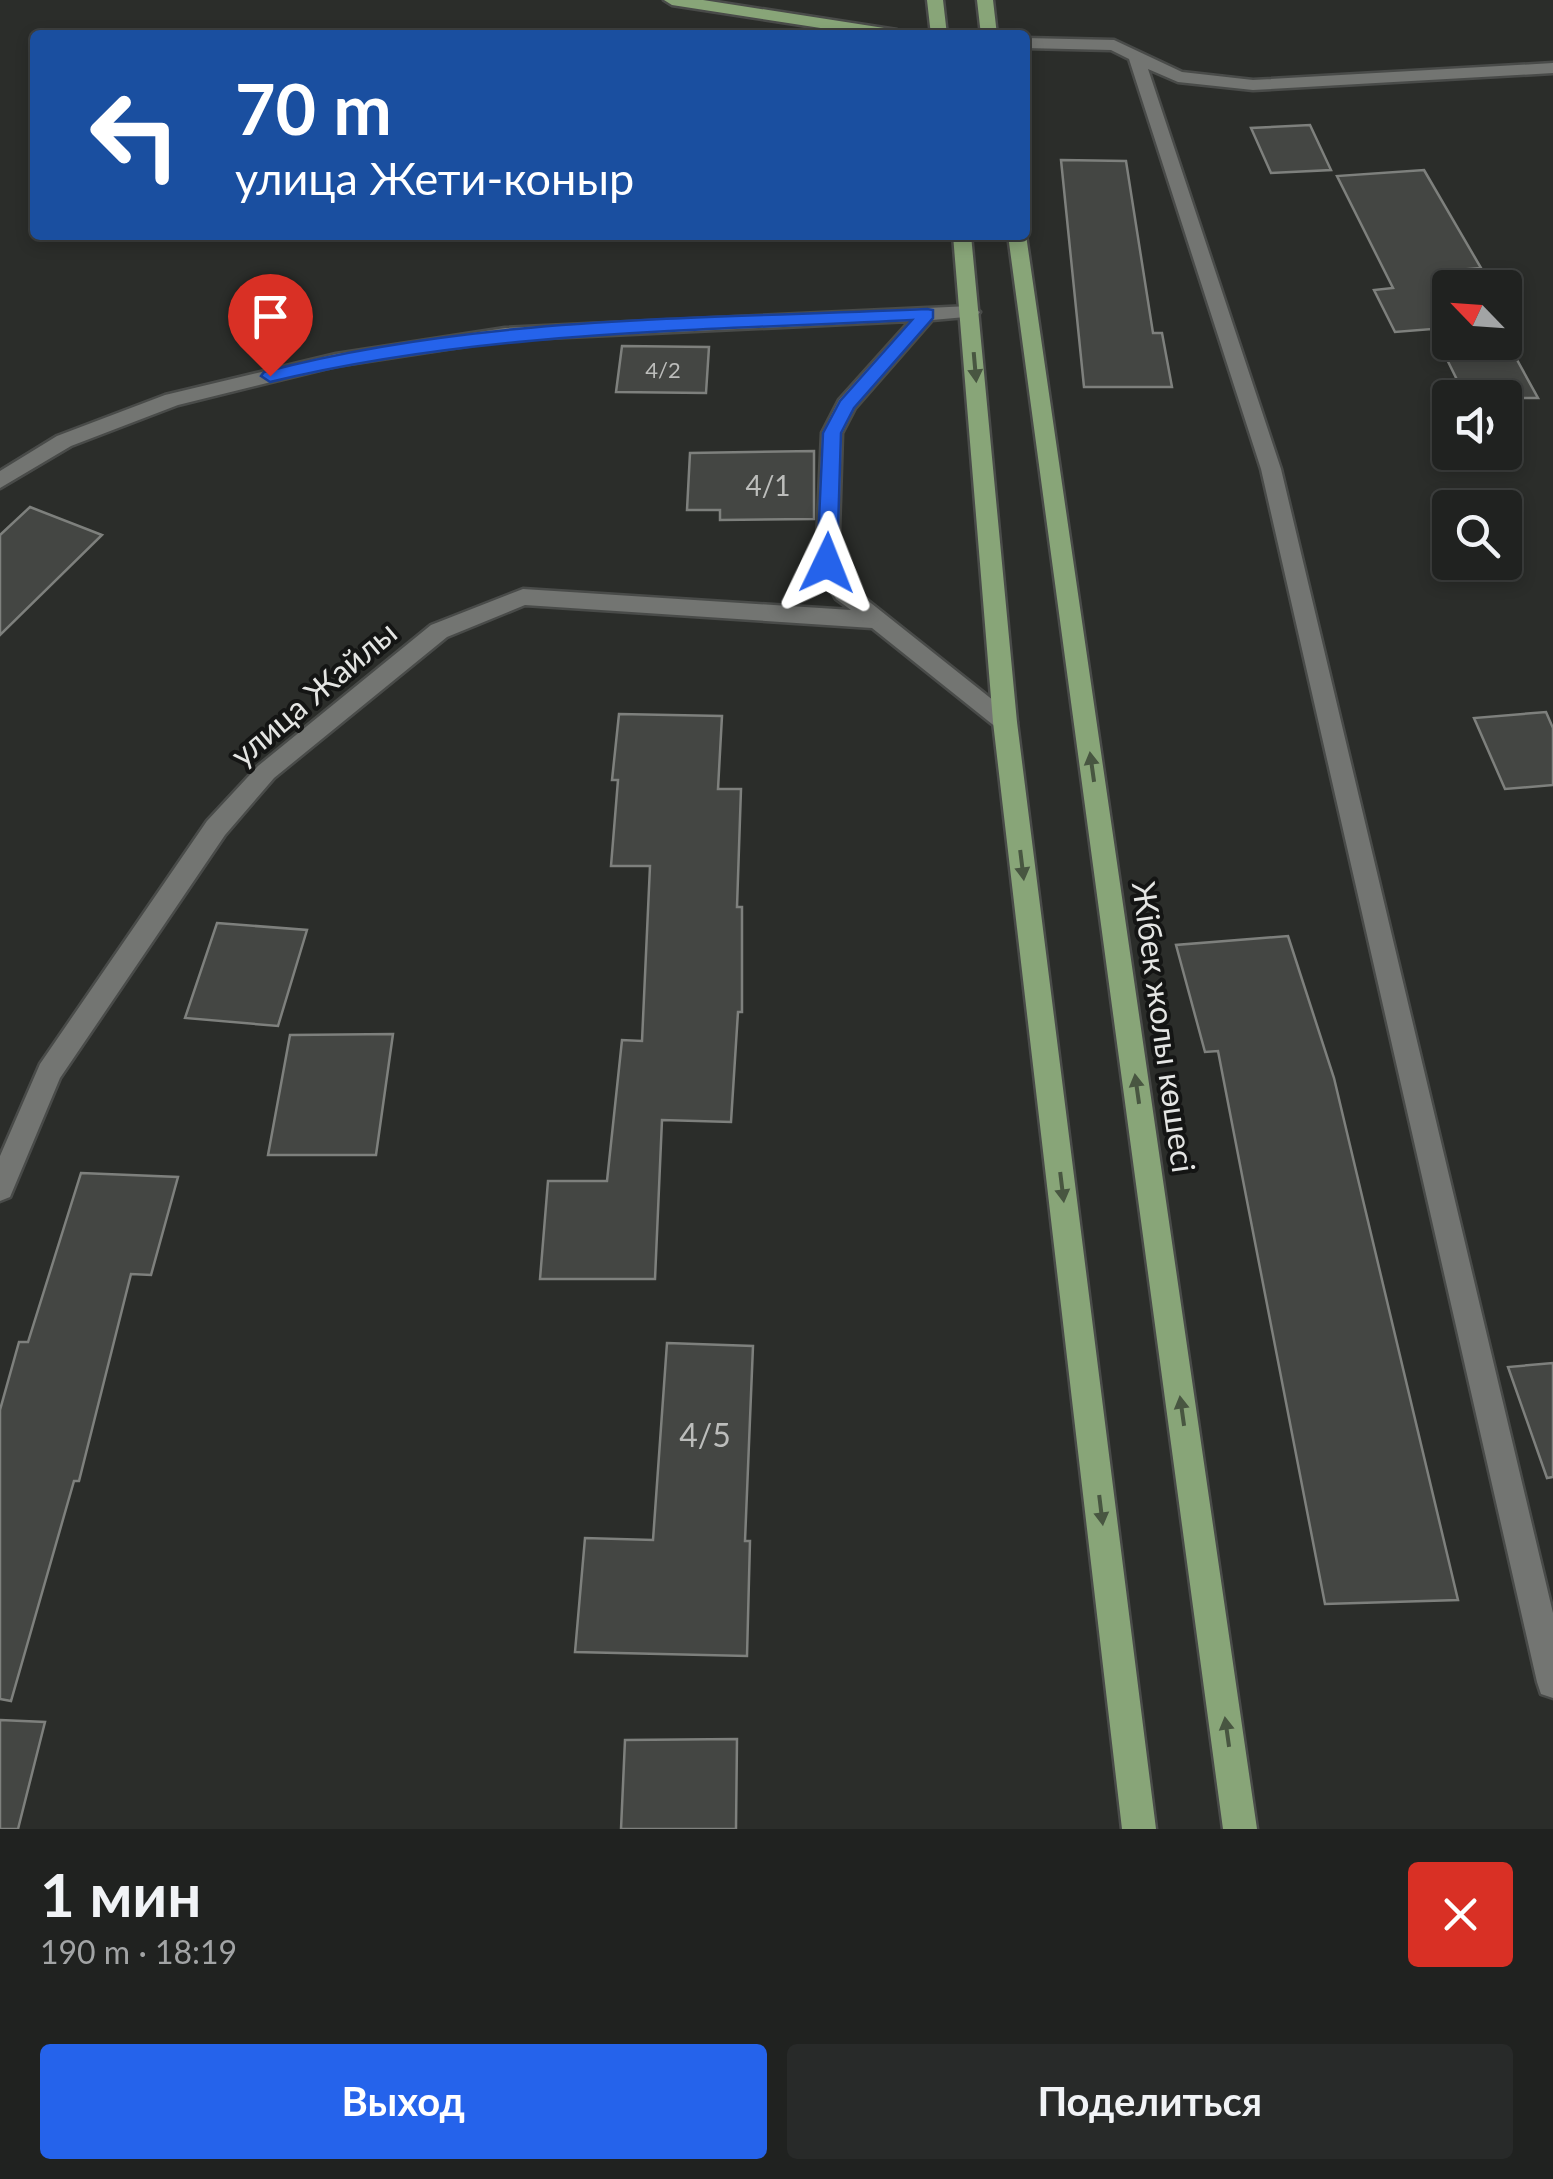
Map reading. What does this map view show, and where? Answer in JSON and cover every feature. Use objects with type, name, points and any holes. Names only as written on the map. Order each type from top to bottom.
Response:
[{"type":"main road","points":[[672,0],[865,30]]},
{"type":"main road","points":[[935,0],[938,30]]},
{"type":"main road","points":[[985,0],[989,30]]},
{"type":"main road","points":[[963,240],[1005,722],[1140,1829]]},
{"type":"main road","name":"Жібек жолы көшесі","points":[[1018,240],[1240,1829]]},
{"type":"street","points":[[1030,44],[1114,45],[1178,77],[1253,86],[1553,68]]},
{"type":"street","points":[[1136,56],[1271,469],[1553,1682]]},
{"type":"street","points":[[0,481],[64,441],[172,400],[336,360],[505,334],[970,312]]},
{"type":"street","points":[[927,314],[846,405],[832,433],[827,563],[844,593],[1005,722]]},
{"type":"street","name":"улица Жайлы","points":[[0,1188],[49,1072],[216,828],[266,772],[439,631],[522,597],[878,620]]},
{"type":"building","points":[[1310,125],[1331,170],[1271,173],[1251,128]]},
{"type":"building","points":[[1061,160],[1126,161],[1153,333],[1162,333],[1172,387],[1084,387]]},
{"type":"building","points":[[1424,170],[1481,268],[1432,270],[1432,329],[1395,332],[1374,290],[1393,288],[1337,176]]},
{"type":"building","points":[[622,346],[709,347],[706,393],[616,392]]},
{"type":"building","points":[[1447,360],[1517,360],[1538,398],[1522,398],[1522,380],[1457,380]]},
{"type":"building","points":[[814,451],[814,519],[720,520],[720,510],[687,510],[690,453]]},
{"type":"building","points":[[30,507],[102,535],[0,635],[0,535]]},
{"type":"building","points":[[1546,712],[1553,728],[1553,785],[1505,789],[1474,718]]},
{"type":"building","points":[[619,714],[722,716],[718,789],[741,789],[737,907],[742,907],[742,1012],[738,1012],[731,1122],[662,1120],[655,1279],[540,1279],[548,1181],[607,1181],[622,1040],[642,1041],[650,866],[611,866],[618,780],[612,780]]},
{"type":"building","points":[[217,923],[307,930],[278,1026],[185,1018]]},
{"type":"building","points":[[1288,936],[1334,1078],[1458,1600],[1325,1604],[1218,1051],[1205,1052],[1176,945]]},
{"type":"building","points":[[393,1034],[376,1155],[268,1155],[290,1035]]},
{"type":"building","points":[[81,1173],[178,1177],[151,1275],[131,1274],[79,1481],[74,1481],[11,1701],[0,1699],[0,1410],[19,1342],[28,1342]]},
{"type":"building","points":[[667,1343],[753,1346],[745,1541],[750,1541],[747,1656],[575,1652],[585,1538],[653,1540]]},
{"type":"building","points":[[1553,1363],[1553,1477],[1547,1478],[1508,1367]]},
{"type":"building","points":[[0,1720],[45,1722],[18,1829],[0,1829]]},
{"type":"building","points":[[737,1739],[736,1829],[621,1829],[625,1740]]},
{"type":"route","points":[[270,376],[336,360],[505,334],[927,314],[846,405],[832,433],[827,563]]}]
